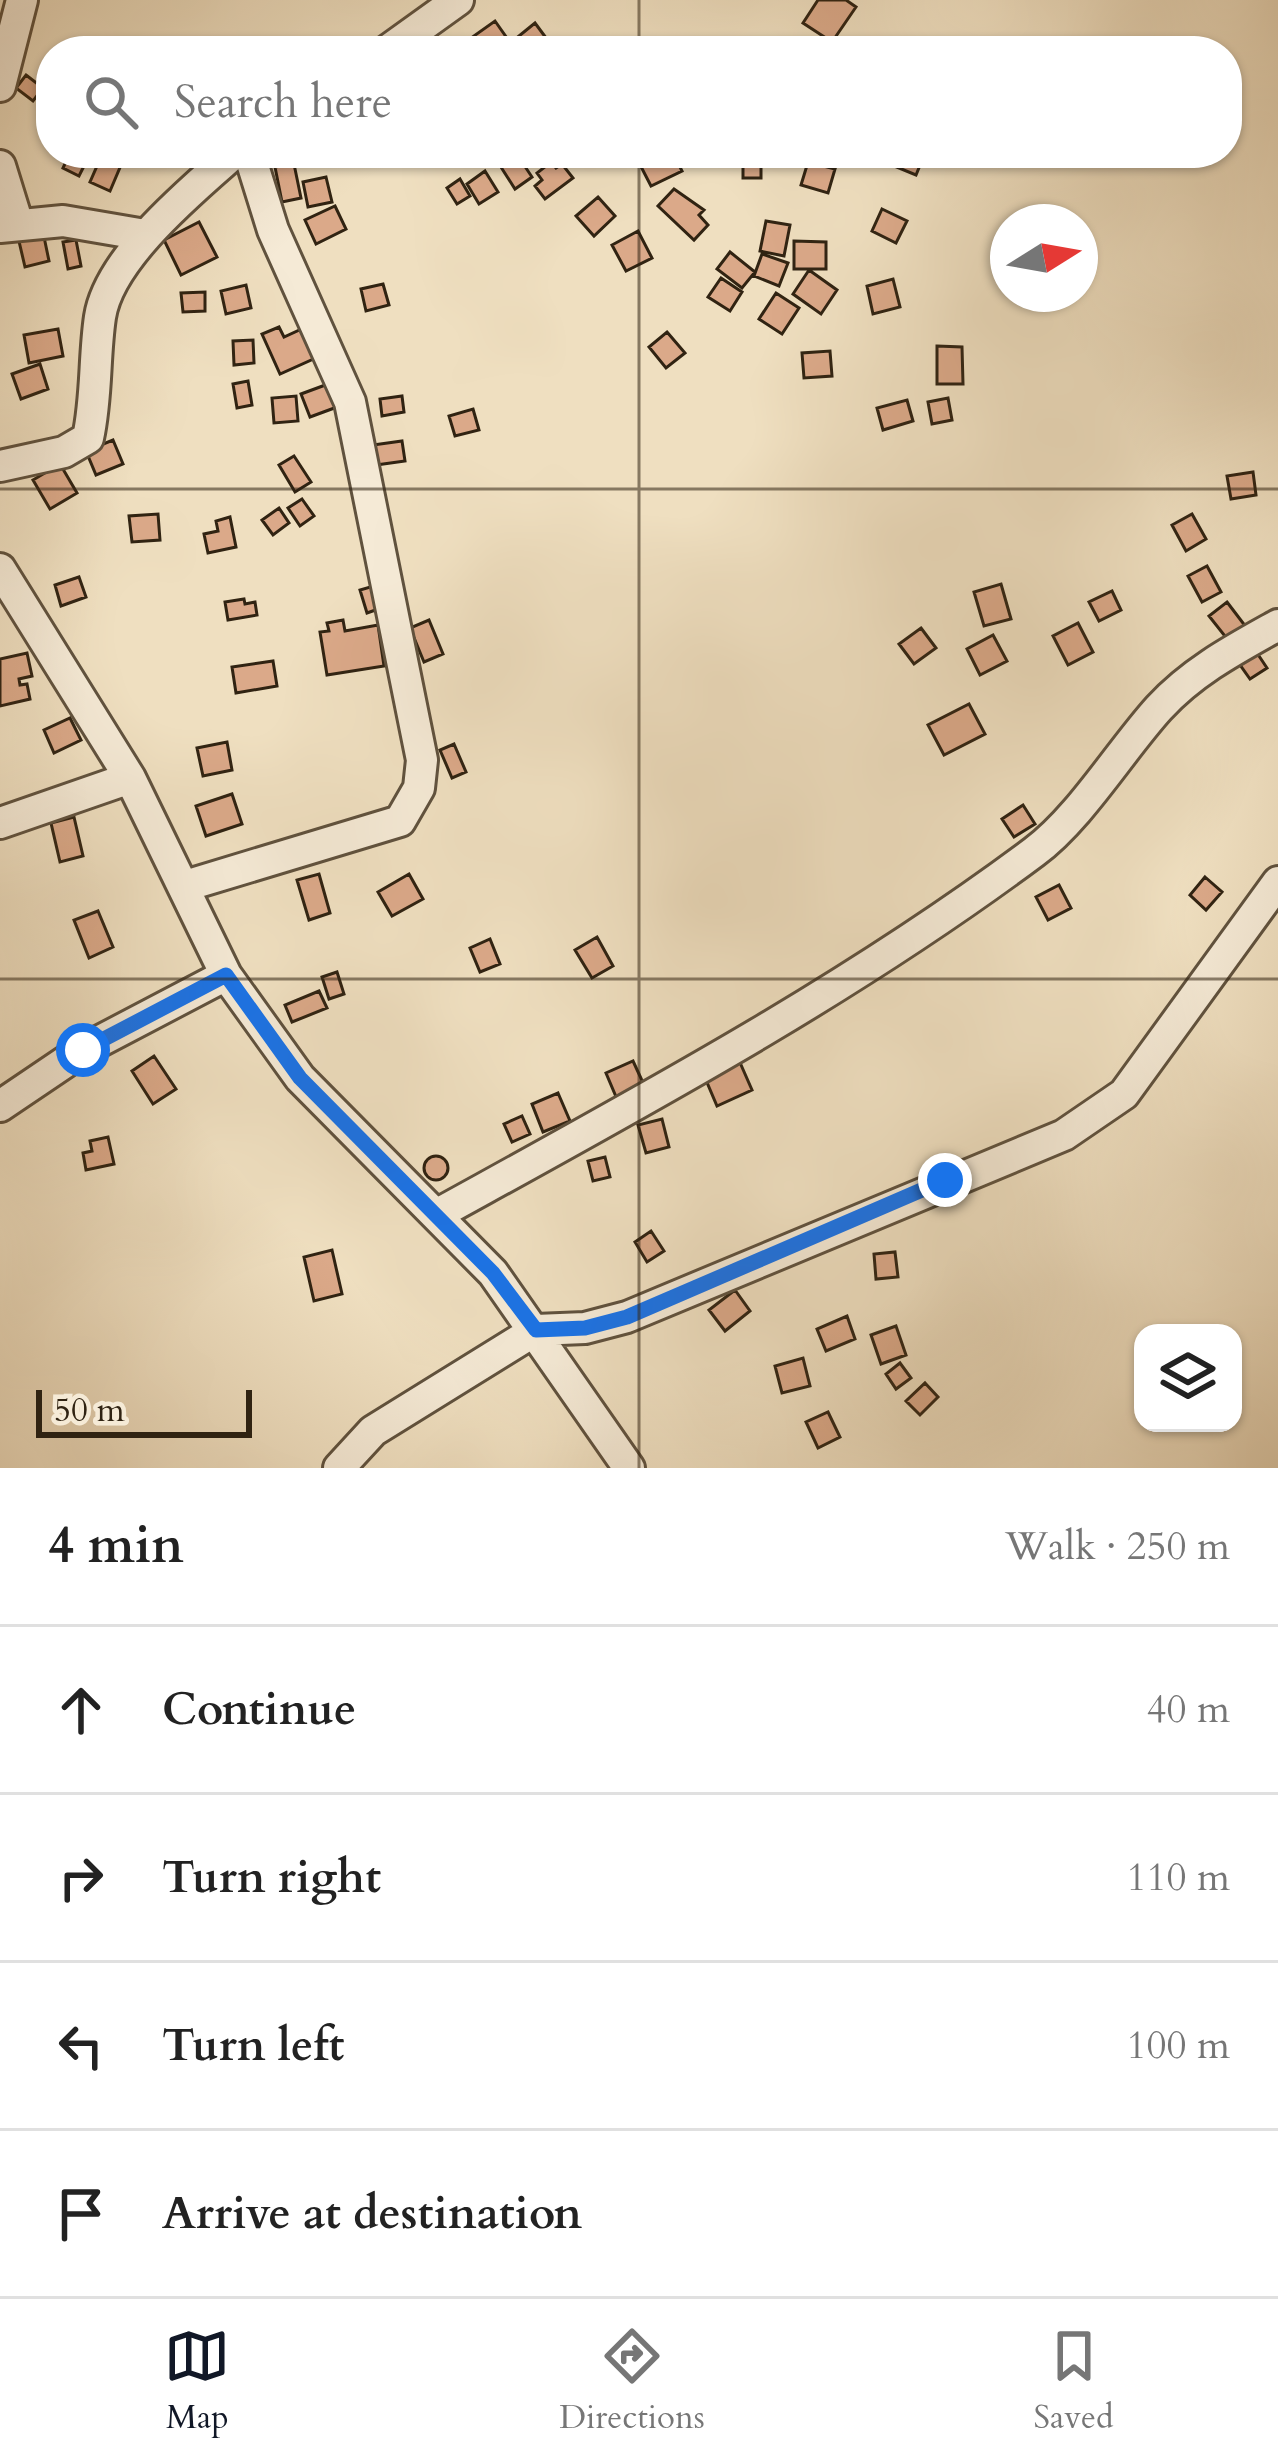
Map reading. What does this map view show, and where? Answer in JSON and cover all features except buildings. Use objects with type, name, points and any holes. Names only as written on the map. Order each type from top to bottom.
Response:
[{"type":"street","points":[[0,86],[22,0]]},
{"type":"street","points":[[408,36],[458,0]]},
{"type":"street","points":[[0,166],[9,224],[63,221],[145,235]]},
{"type":"street","points":[[0,466],[64,452],[88,437],[96,404],[100,312],[145,235],[218,168]]},
{"type":"street","points":[[185,886],[400,821],[419,788],[422,760],[350,402],[274,230],[254,168]]},
{"type":"street","points":[[1,573],[130,778],[226,975],[300,1078],[493,1273],[629,1468]]},
{"type":"street","points":[[436,1216],[662,1091],[966,901],[1040,848],[1162,705],[1213,660],[1278,625]]},
{"type":"street","points":[[0,823],[130,778]]},
{"type":"street","points":[[339,1468],[373,1431],[536,1330],[585,1328],[627,1317],[1064,1136],[1124,1094],[1278,882]]},
{"type":"street","points":[[0,1106],[83,1050],[226,975]]},
{"type":"route","points":[[83,1050],[226,975],[300,1078],[493,1273],[536,1330],[585,1328],[627,1317],[945,1180]]}]
